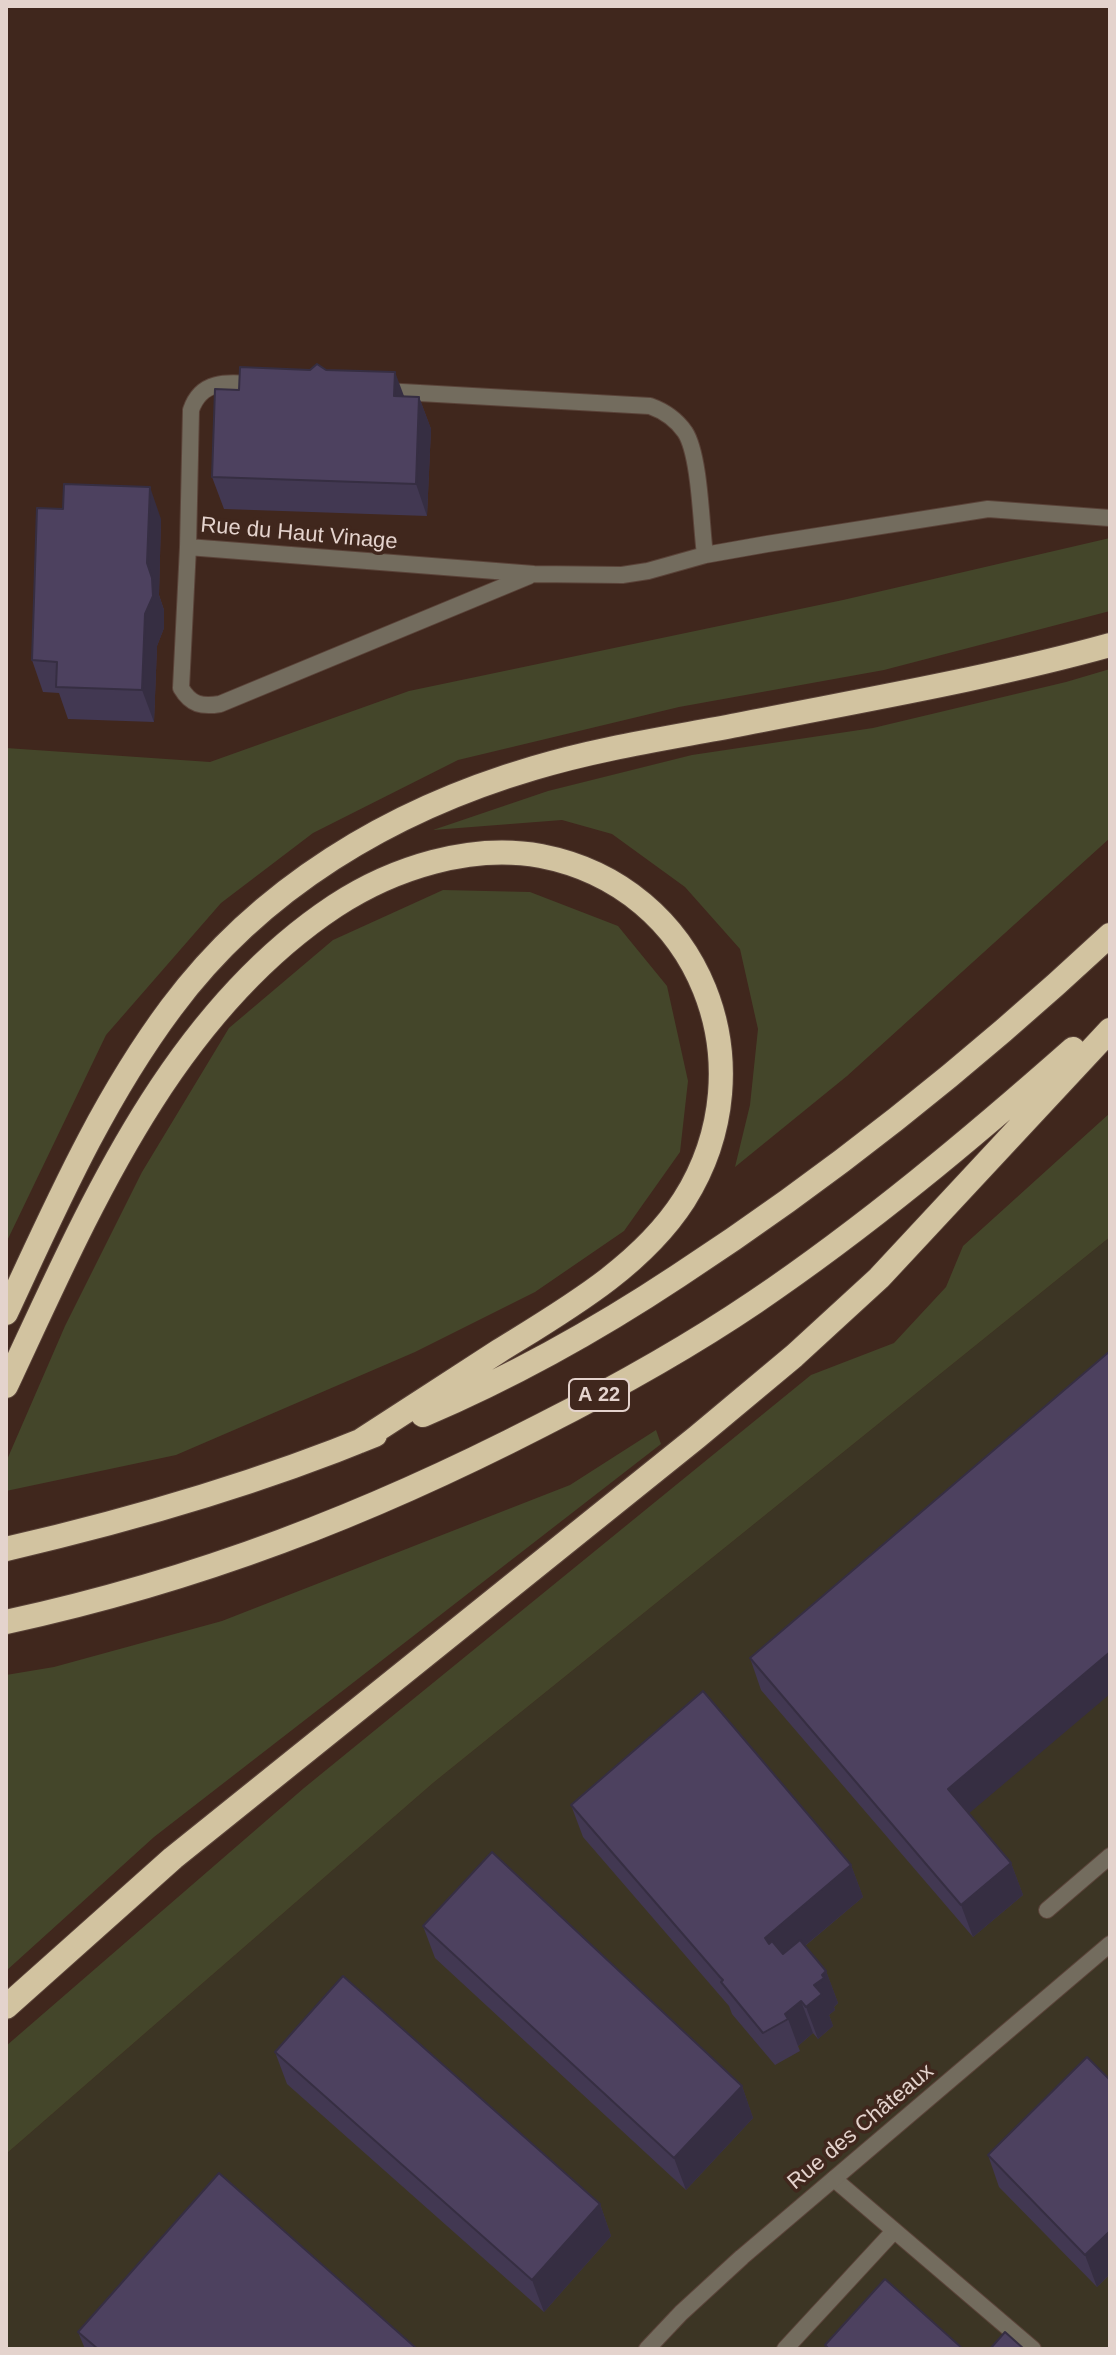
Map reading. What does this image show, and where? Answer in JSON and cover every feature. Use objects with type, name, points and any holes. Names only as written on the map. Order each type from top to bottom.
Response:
[{"type":"highway","points":[[6,1313],[90,1139],[129,1069],[172,1007],[249,923],[301,879],[351,846],[452,796],[573,758],[961,682],[1110,645]]},
{"type":"highway","points":[[6,1386],[78,1232],[137,1127],[205,1025],[267,958],[313,922],[361,891],[433,862],[490,853],[540,856],[564,863],[633,897],[672,936],[701,979],[717,1026],[720,1047],[721,1098],[710,1151],[676,1212],[637,1256],[548,1321],[360,1441]]},
{"type":"highway","name":"A 22","points":[[6,1549],[159,1509],[286,1469],[360,1441],[497,1381],[613,1318],[715,1253],[827,1174],[932,1092],[1110,935]]},
{"type":"highway","name":"A 22","points":[[6,1622],[153,1586],[320,1528],[441,1476],[622,1382],[756,1302],[855,1229],[959,1148],[1110,1017]]},
{"type":"highway","points":[[6,2007],[163,1867],[794,1356],[879,1278],[1110,1030]]},
{"type":"street","name":"Rue du Haut Vinage","points":[[271,385],[223,382],[211,385],[194,400],[191,410],[188,547],[534,574],[622,575],[676,565],[705,555],[988,509],[1110,518]]},
{"type":"street","points":[[366,390],[650,406],[663,411],[686,433],[692,450],[705,555]]},
{"type":"street","points":[[188,547],[181,688],[187,699],[207,706],[220,704],[534,574]]},
{"type":"street","points":[[1047,1910],[1110,1856]]},
{"type":"street","name":"Rue des Châteaux","points":[[647,2349],[712,2284],[1110,1944]]},
{"type":"street","points":[[834,2179],[1033,2349]]},
{"type":"street","points":[[785,2349],[894,2231]]},
{"type":"shaded area","points":[[1110,1237],[1110,2349],[6,2349],[6,2154],[433,1783]]},
{"type":"green space","points":[[1110,538],[1110,611],[884,670],[679,707],[458,760],[313,833],[221,903],[106,1035],[6,1243],[6,748],[210,762],[409,691],[843,600]]},
{"type":"green space","points":[[1110,669],[1110,838],[847,1076],[735,1167],[750,1105],[758,1029],[740,949],[685,887],[612,834],[562,820],[433,830],[548,791],[692,755],[873,728]]},
{"type":"green space","points":[[443,890],[530,892],[618,926],[667,986],[688,1081],[680,1152],[624,1231],[535,1292],[415,1352],[176,1455],[6,1491],[6,1462],[65,1326],[142,1172],[229,1028],[333,940]]},
{"type":"green space","points":[[1110,1113],[1110,1237],[433,1783],[6,2154],[6,2046],[304,1788],[811,1375],[894,1343],[946,1287],[963,1246]]},
{"type":"green space","points":[[656,1430],[661,1444],[154,1837],[6,1971],[6,1675],[54,1667],[222,1621],[570,1485]]},
{"type":"building","points":[[317,364],[326,370],[395,372],[394,396],[419,397],[416,484],[212,477],[215,389],[239,390],[240,367],[310,370]]},
{"type":"building","points":[[64,484],[150,487],[147,563],[153,596],[145,614],[142,690],[56,687],[57,662],[32,660],[37,508],[63,509]]},
{"type":"building","points":[[1110,1351],[1110,1652],[948,1789],[1011,1863],[961,1905],[750,1658]]},
{"type":"building","points":[[703,1691],[851,1865],[765,1938],[769,1944],[772,1941],[783,1954],[800,1940],[826,1971],[822,1975],[824,1978],[814,1985],[822,1994],[806,2007],[801,2001],[785,2014],[788,2019],[763,2033],[721,1982],[723,1980],[571,1805]]},
{"type":"building","points":[[492,1852],[742,2086],[674,2158],[423,1926]]},
{"type":"building","points":[[343,1976],[600,2204],[532,2280],[275,2052]]},
{"type":"building","points":[[1087,2057],[1110,2080],[1110,2231],[1085,2255],[988,2155]]},
{"type":"building","points":[[219,2173],[417,2349],[98,2349],[78,2332]]},
{"type":"building","points":[[885,2279],[963,2349],[829,2349],[825,2345]]},
{"type":"building","points":[[1005,2332],[1024,2349],[990,2349]]}]
